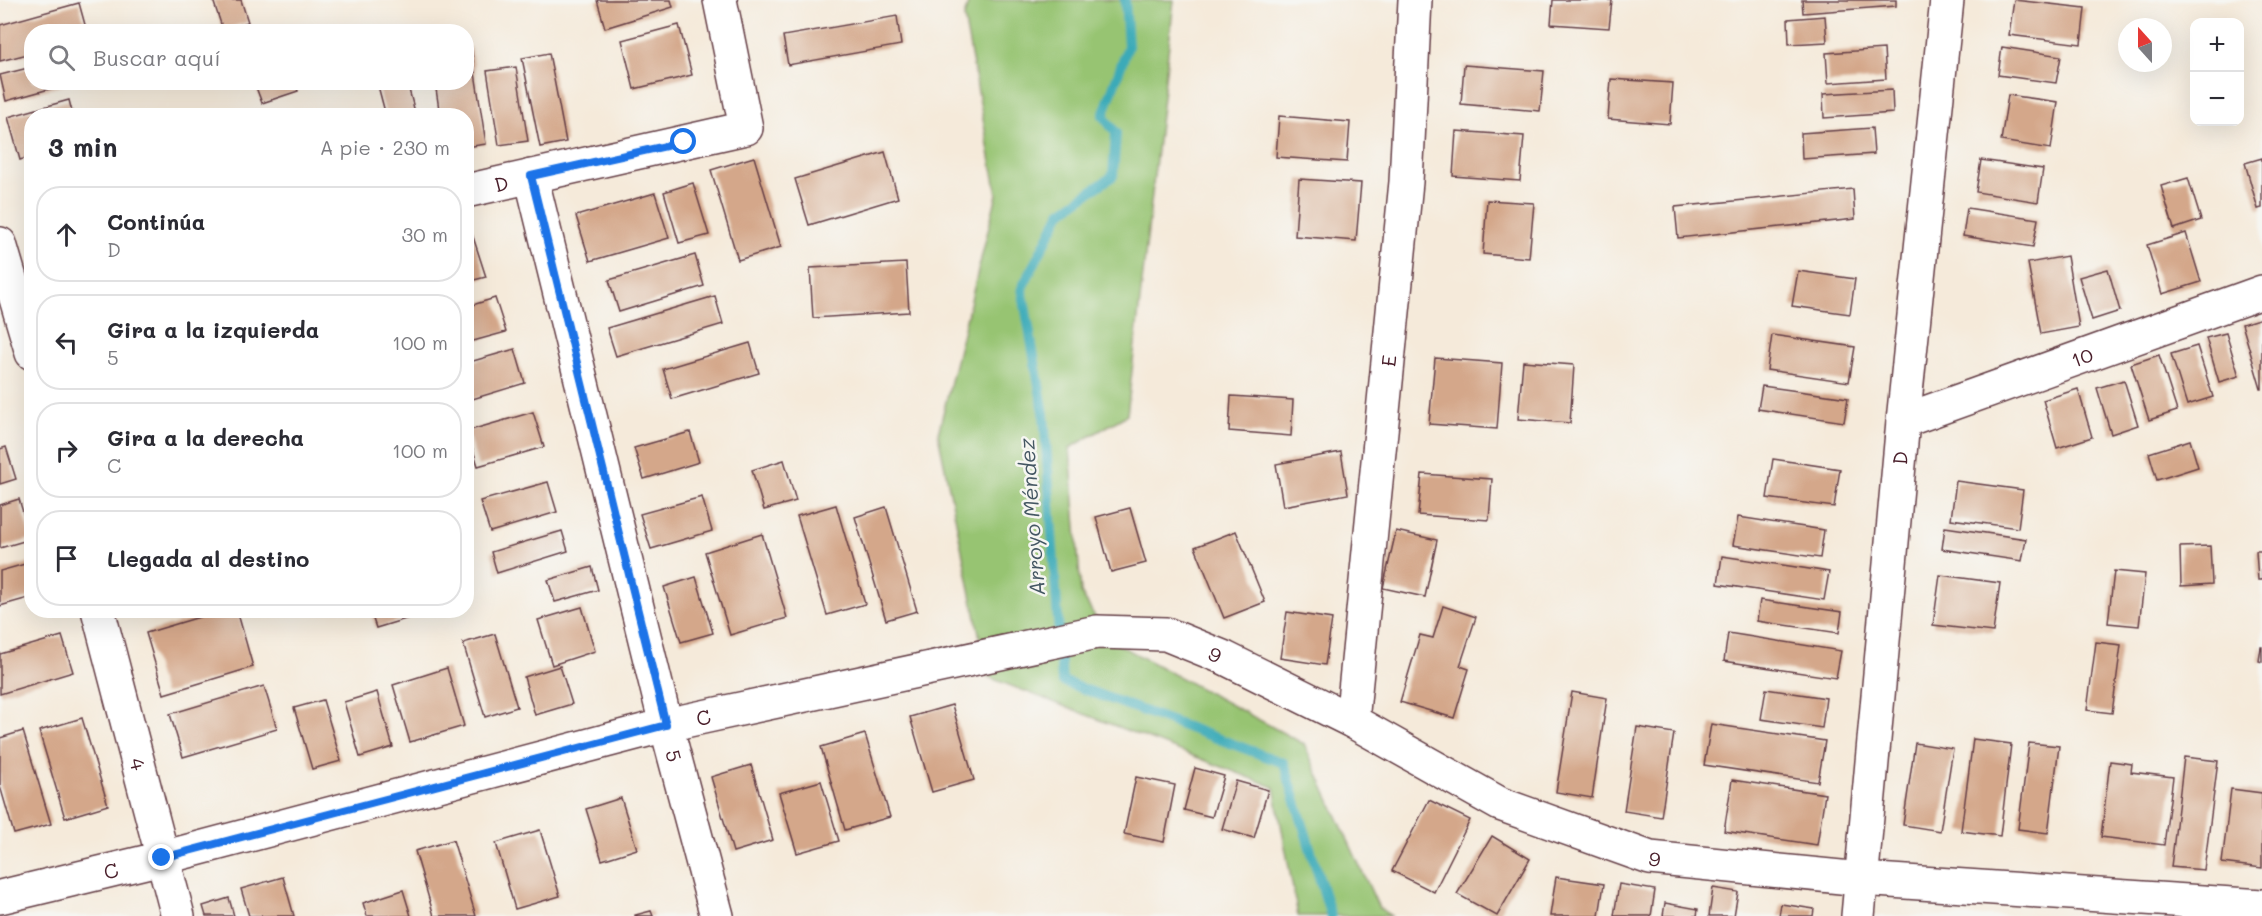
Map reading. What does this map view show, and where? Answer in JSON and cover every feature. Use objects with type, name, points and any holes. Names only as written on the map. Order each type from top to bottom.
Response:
[{"type":"street","name":"D","points":[[474,189],[746,128],[720,0]]},
{"type":"street","name":"E","points":[[1352,721],[1406,182],[1415,0]]},
{"type":"street","name":"D","points":[[1858,916],[1903,421],[1947,0]]},
{"type":"street","name":"5","points":[[531,176],[666,725],[717,916]]},
{"type":"street","points":[[0,244],[24,326]]},
{"type":"street","name":"10","points":[[1903,421],[2262,292]]},
{"type":"street","name":"4","points":[[100,618],[178,916]]},
{"type":"street","name":"9","points":[[1097,632],[1166,634],[1225,658],[1352,721],[1500,804],[1650,858],[1862,879],[2262,906]]},
{"type":"street","name":"C","points":[[0,897],[162,858],[666,725],[1097,632]]},
{"type":"green space","points":[[969,0],[1174,0],[1127,415],[1070,448],[1081,593],[1108,639],[1304,744],[1379,908],[1391,916],[1298,916],[1274,787],[988,677],[938,434],[997,194],[964,17]]},
{"type":"building","points":[[213,0],[241,0],[248,22],[221,24]]},
{"type":"building","points":[[597,0],[671,0],[673,7],[605,28]]},
{"type":"building","points":[[1553,0],[1612,0],[1609,28],[1551,24]]},
{"type":"building","points":[[1802,0],[1896,0],[1896,6],[1803,13]]},
{"type":"building","points":[[2014,0],[2085,8],[2081,44],[2009,35]]},
{"type":"building","points":[[79,3],[85,24],[24,24],[24,55],[0,61],[0,25]]},
{"type":"building","points":[[897,16],[901,45],[788,65],[783,36]]},
{"type":"building","points":[[1825,16],[1827,42],[1789,44],[1788,19]]},
{"type":"building","points":[[679,25],[692,75],[634,89],[622,40]]},
{"type":"building","points":[[2002,47],[2061,56],[2056,83],[1998,75]]},
{"type":"building","points":[[1884,49],[1886,79],[1828,83],[1826,53]]},
{"type":"building","points":[[549,53],[566,142],[540,147],[522,58]]},
{"type":"building","points":[[1464,65],[1544,71],[1540,111],[1461,104]]},
{"type":"building","points":[[474,66],[486,144],[474,146],[474,108],[439,108],[436,90],[474,90]]},
{"type":"building","points":[[516,67],[528,141],[499,145],[487,71]]},
{"type":"building","points":[[24,69],[24,90],[46,90],[6,101],[0,75]]},
{"type":"building","points":[[1611,79],[1673,83],[1670,124],[1608,119]]},
{"type":"building","points":[[257,90],[298,90],[298,91],[262,103]]},
{"type":"building","points":[[379,90],[409,90],[414,108],[384,108]]},
{"type":"building","points":[[1892,90],[1893,113],[1824,118],[1823,94]]},
{"type":"building","points":[[2008,95],[2058,102],[2051,149],[2001,141]]},
{"type":"building","points":[[69,100],[71,108],[40,108]]},
{"type":"building","points":[[24,113],[24,159],[20,160],[8,117]]},
{"type":"building","points":[[1279,116],[1350,122],[1347,162],[1276,157]]},
{"type":"building","points":[[1872,128],[1874,154],[1802,159],[1801,133]]},
{"type":"building","points":[[1456,131],[1524,136],[1520,181],[1453,176]]},
{"type":"building","points":[[885,152],[898,198],[809,225],[795,179]]},
{"type":"building","points":[[754,157],[781,247],[738,260],[711,170]]},
{"type":"building","points":[[2262,158],[2262,208],[2258,209],[2245,163]]},
{"type":"building","points":[[1981,160],[2043,169],[2038,202],[1976,192]]},
{"type":"building","points":[[2188,178],[2201,220],[2174,229],[2161,186]]},
{"type":"building","points":[[1299,179],[1361,183],[1356,241],[1295,236]]},
{"type":"building","points":[[693,183],[709,235],[679,243],[664,192]]},
{"type":"building","points":[[1853,189],[1855,219],[1678,238],[1675,207]]},
{"type":"building","points":[[655,193],[669,238],[590,261],[576,216]]},
{"type":"building","points":[[1487,200],[1534,203],[1529,258],[1483,254]]},
{"type":"building","points":[[1967,208],[2038,219],[2033,247],[1963,236]]},
{"type":"building","points":[[2186,233],[2201,282],[2162,294],[2147,245]]},
{"type":"building","points":[[474,240],[486,277],[474,280]]},
{"type":"building","points":[[695,255],[704,286],[619,312],[609,280]]},
{"type":"building","points":[[2067,256],[2079,327],[2041,334],[2028,263]]},
{"type":"building","points":[[906,263],[909,312],[813,318],[810,268]]},
{"type":"building","points":[[2108,269],[2120,311],[2092,320],[2079,277]]},
{"type":"building","points":[[1798,271],[1855,279],[1850,314],[1792,306]]},
{"type":"building","points":[[715,296],[723,324],[616,356],[607,328]]},
{"type":"building","points":[[495,298],[506,332],[474,341],[474,305]]},
{"type":"building","points":[[2262,318],[2262,389],[2261,389],[2242,324]]},
{"type":"building","points":[[2226,333],[2239,376],[2219,382],[2206,338]]},
{"type":"building","points":[[1772,335],[1855,347],[1849,382],[1767,370]]},
{"type":"building","points":[[750,343],[759,373],[672,399],[663,369]]},
{"type":"building","points":[[2197,346],[2213,397],[2187,405],[2171,354]]},
{"type":"building","points":[[515,349],[525,383],[474,399],[474,361]]},
{"type":"building","points":[[2159,355],[2177,411],[2149,420],[2131,364]]},
{"type":"building","points":[[1435,358],[1502,363],[1497,429],[1429,424]]},
{"type":"building","points":[[1523,361],[1574,365],[1570,423],[1518,419]]},
{"type":"building","points":[[2124,380],[2138,425],[2111,434],[2097,388]]},
{"type":"building","points":[[1762,386],[1848,398],[1844,422],[1758,409]]},
{"type":"building","points":[[2078,389],[2092,437],[2057,448],[2043,400]]},
{"type":"building","points":[[1231,396],[1293,400],[1291,436],[1229,431]]},
{"type":"building","points":[[533,412],[544,447],[478,466],[474,453],[474,429]]},
{"type":"building","points":[[690,432],[699,462],[644,479],[634,448]]},
{"type":"building","points":[[2190,440],[2198,467],[2157,480],[2149,453]]},
{"type":"building","points":[[6,447],[16,479],[0,484],[0,449]]},
{"type":"building","points":[[1341,452],[1348,494],[1283,506],[1276,464]]},
{"type":"building","points":[[1773,459],[1840,469],[1834,507],[1767,498]]},
{"type":"building","points":[[784,460],[796,501],[764,510],[752,470]]},
{"type":"building","points":[[1422,474],[1492,479],[1489,520],[1418,515]]},
{"type":"building","points":[[1956,481],[2023,490],[2018,528],[1951,519]]},
{"type":"building","points":[[548,482],[557,512],[490,532],[480,501]]},
{"type":"building","points":[[702,497],[712,531],[651,549],[640,514]]},
{"type":"building","points":[[19,499],[24,516],[24,541],[0,548],[0,505]]},
{"type":"building","points":[[836,505],[865,604],[827,615],[797,516]]},
{"type":"building","points":[[886,507],[917,611],[886,620],[855,517]]},
{"type":"building","points":[[1130,508],[1146,563],[1111,572],[1096,517]]},
{"type":"building","points":[[1738,517],[1824,530],[1820,558],[1733,545]]},
{"type":"building","points":[[1945,527],[2026,539],[2022,561],[1942,549]]},
{"type":"building","points":[[562,531],[568,551],[497,573],[491,552]]},
{"type":"building","points":[[1236,531],[1265,602],[1224,618],[1195,547]]},
{"type":"building","points":[[1396,531],[1437,540],[1425,597],[1383,588]]},
{"type":"building","points":[[762,534],[787,618],[730,635],[705,552]]},
{"type":"building","points":[[2210,546],[2212,584],[2181,586],[2180,547]]},
{"type":"building","points":[[2256,551],[2262,551],[2262,580],[2258,580]]},
{"type":"building","points":[[1722,556],[1829,572],[1824,600],[1718,584]]},
{"type":"building","points":[[24,564],[24,599],[0,606],[0,571]]},
{"type":"building","points":[[592,567],[598,590],[555,602],[548,580]]},
{"type":"building","points":[[2114,571],[2145,574],[2139,626],[2108,623]]},
{"type":"building","points":[[1940,575],[2000,583],[1993,632],[1933,625]]},
{"type":"building","points":[[696,577],[713,633],[681,642],[664,587]]},
{"type":"building","points":[[1760,600],[1842,612],[1839,633],[1757,621]]},
{"type":"building","points":[[1443,606],[1476,617],[1460,666],[1469,669],[1454,718],[1400,702],[1420,635],[1433,638]]},
{"type":"building","points":[[582,607],[595,651],[552,665],[538,620]]},
{"type":"building","points":[[1287,612],[1332,619],[1325,665],[1280,658]]},
{"type":"building","points":[[196,618],[239,618],[253,667],[164,694],[146,633]]},
{"type":"building","points":[[373,618],[409,618],[376,628]]},
{"type":"building","points":[[1728,633],[1841,651],[1836,678],[1724,661]]},
{"type":"building","points":[[495,634],[517,707],[485,717],[463,643]]},
{"type":"building","points":[[62,636],[73,672],[0,694],[0,654]]},
{"type":"building","points":[[2096,642],[2121,645],[2112,713],[2087,710]]},
{"type":"building","points":[[2262,647],[2262,662],[2259,661]]},
{"type":"building","points":[[560,666],[572,704],[535,715],[524,677]]},
{"type":"building","points":[[447,668],[464,726],[410,742],[393,685]]},
{"type":"building","points":[[264,686],[277,729],[183,757],[170,714]]},
{"type":"building","points":[[1766,689],[1826,698],[1822,728],[1761,719]]},
{"type":"building","points":[[377,692],[393,747],[360,757],[344,702]]},
{"type":"building","points":[[1572,692],[1607,698],[1592,798],[1556,792]]},
{"type":"building","points":[[323,700],[341,761],[312,769],[294,708]]},
{"type":"building","points":[[952,705],[974,780],[932,792],[910,717]]},
{"type":"building","points":[[82,718],[108,805],[65,818],[39,731]]},
{"type":"building","points":[[1711,724],[1825,741],[1818,782],[1704,765]]},
{"type":"building","points":[[1637,727],[1674,733],[1661,817],[1624,811]]},
{"type":"building","points":[[23,731],[51,824],[14,834],[0,786],[0,738]]},
{"type":"building","points":[[865,734],[890,817],[845,830],[821,747]]},
{"type":"building","points":[[1973,739],[2011,744],[2000,836],[1961,831]]},
{"type":"building","points":[[1915,743],[1953,749],[1940,831],[1903,825]]},
{"type":"building","points":[[2029,743],[2059,746],[2048,833],[2018,829]]},
{"type":"building","points":[[2184,757],[2218,761],[2204,870],[2171,867]]},
{"type":"building","points":[[2110,761],[2132,764],[2131,772],[2173,777],[2164,845],[2101,837]]},
{"type":"building","points":[[751,765],[773,840],[733,852],[711,777]]},
{"type":"building","points":[[1195,768],[1224,776],[1212,817],[1184,810]]},
{"type":"building","points":[[1136,777],[1175,785],[1164,842],[1124,834]]},
{"type":"building","points":[[1732,780],[1825,794],[1817,845],[1724,831]]},
{"type":"building","points":[[821,781],[839,841],[797,853],[779,793]]},
{"type":"building","points":[[1236,781],[1268,790],[1254,838],[1222,829]]},
{"type":"building","points":[[2231,789],[2262,793],[2262,868],[2222,863]]},
{"type":"building","points":[[621,798],[637,849],[602,860],[586,809]]},
{"type":"building","points":[[1429,800],[1470,820],[1434,892],[1392,871]]},
{"type":"building","points":[[540,830],[560,896],[515,909],[496,843]]},
{"type":"building","points":[[1492,836],[1530,859],[1497,916],[1457,894]]},
{"type":"building","points":[[453,840],[476,916],[434,916],[415,851]]},
{"type":"building","points":[[283,877],[294,916],[249,916],[241,889]]},
{"type":"building","points":[[1556,877],[1604,884],[1599,916],[1550,916]]},
{"type":"building","points":[[1619,884],[1655,890],[1651,916],[1614,916]]},
{"type":"building","points":[[1713,888],[1738,892],[1734,916],[1709,916]]},
{"type":"building","points":[[403,890],[411,916],[367,916],[363,903]]},
{"type":"building","points":[[229,898],[234,916],[206,916],[203,906]]},
{"type":"building","points":[[1665,903],[1698,909],[1697,916],[1663,916]]},
{"type":"building","points":[[1781,904],[1814,909],[1813,916],[1779,916]]},
{"type":"building","points":[[651,911],[653,916],[635,916],[635,915]]},
{"type":"waterway","name":"Arroyo Méndez","points":[[1125,0],[1128,46],[1103,116],[1116,133],[1113,176],[1061,212],[1022,288],[1044,414],[1062,681],[1284,763],[1331,916]]},
{"type":"route","points":[[162,858],[666,725],[531,176],[684,142]]}]
